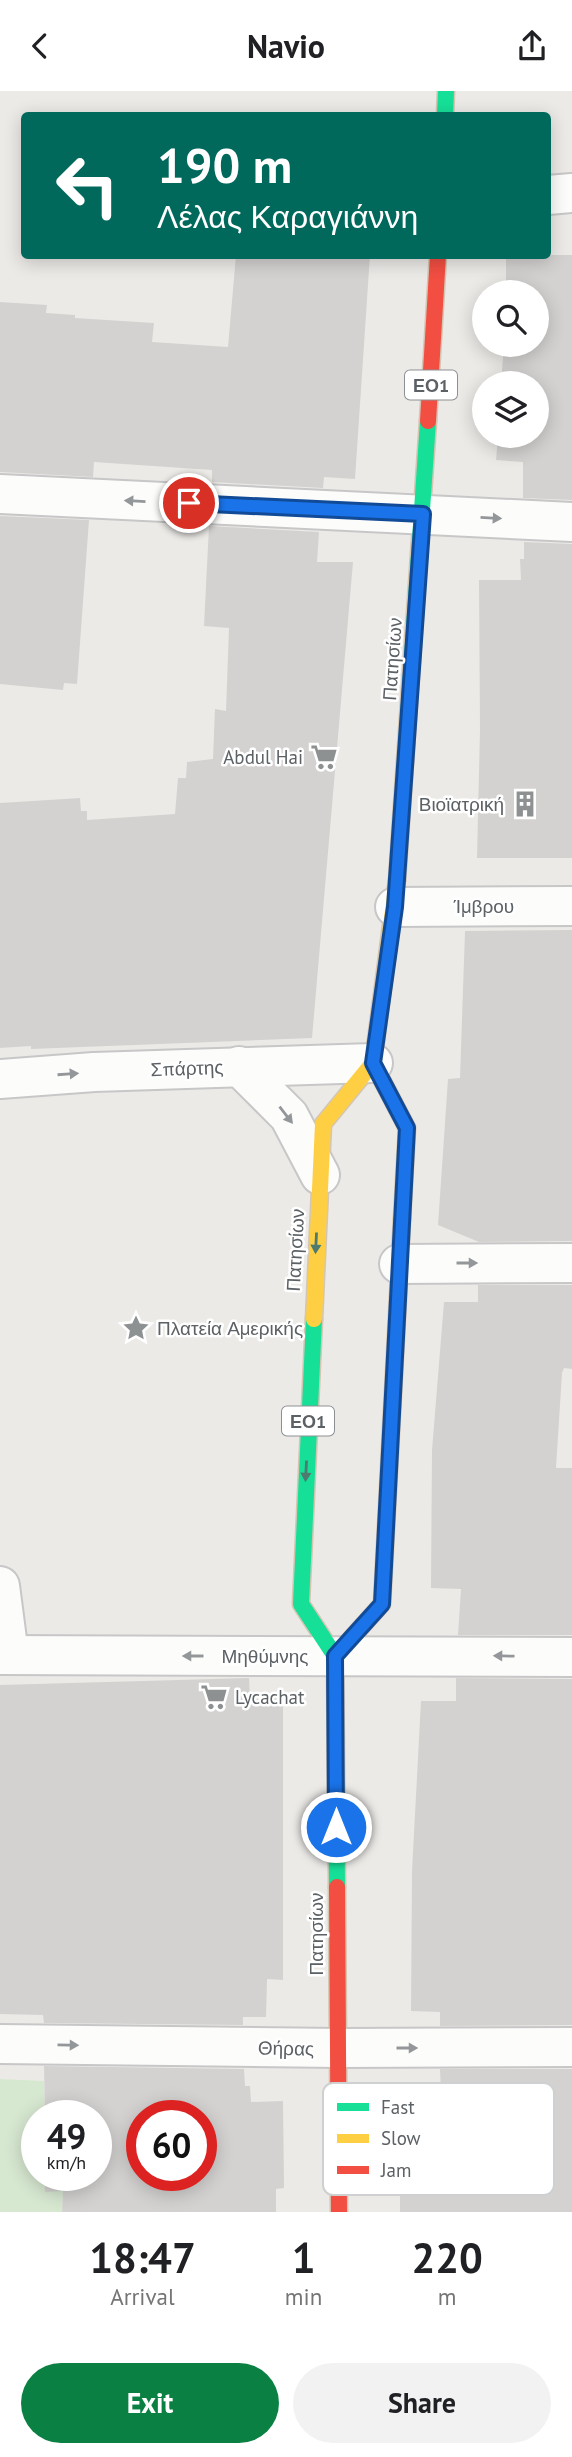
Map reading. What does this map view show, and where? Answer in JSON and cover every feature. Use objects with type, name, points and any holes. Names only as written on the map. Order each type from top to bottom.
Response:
[{"type":"main road","points":[[445,112],[446,91]]},
{"type":"main road","name":"Πατησίων","points":[[339,2083],[335,1656],[301,1604],[320,1175],[323,1124],[373,1063],[395,907],[439,259]]},
{"type":"main road","points":[[335,1656],[382,1604],[407,1128],[373,1063]]},
{"type":"street","points":[[551,195],[572,193]]},
{"type":"street","points":[[0,494],[572,522]]},
{"type":"street","name":"Ίμβρου","points":[[395,907],[572,906]]},
{"type":"street","name":"Σπάρτης","points":[[0,1079],[94,1072],[373,1063]]},
{"type":"street","points":[[239,1066],[289,1116],[320,1175]]},
{"type":"street","points":[[399,1264],[572,1263]]},
{"type":"street","points":[[0,1586],[4,1655]]},
{"type":"street","name":"Μηθύμνης","points":[[4,1655],[572,1657]]},
{"type":"street","name":"Θήρας","points":[[0,2044],[339,2048],[572,2047]]},
{"type":"green space","points":[[0,2079],[44,2081],[45,2100],[21,2100],[21,2191],[63,2191],[62,2212],[0,2212]]},
{"type":"building","points":[[551,255],[572,255],[572,500],[523,498],[523,462],[496,460],[497,448],[549,448],[549,371],[502,371],[503,357],[549,357],[549,280],[506,280],[506,259],[551,259]]},
{"type":"building","points":[[236,259],[370,259],[355,479],[324,477],[323,488],[212,482],[212,470],[94,462],[93,477],[0,472],[0,302],[47,305],[46,313],[75,315],[75,318],[154,323],[152,342],[228,347]]},
{"type":"building","points":[[0,516],[89,520],[77,684],[64,683],[63,690],[0,684]]},
{"type":"building","points":[[209,526],[319,532],[317,562],[353,562],[312,1038],[0,1048],[0,803],[80,798],[81,811],[87,811],[87,820],[175,814],[178,778],[186,778],[187,762],[213,759],[215,709],[226,711],[229,628],[204,626]]},
{"type":"building","points":[[524,542],[572,544],[572,858],[477,858],[479,580],[521,580],[520,559],[524,559]]},
{"type":"building","points":[[572,930],[572,1241],[479,1242],[438,1225],[448,1079],[460,1078],[465,931]]},
{"type":"building","points":[[478,1285],[572,1285],[572,1369],[564,1368],[562,1373],[556,1468],[572,1468],[572,1635],[458,1635],[461,1589],[431,1588],[432,1450],[444,1302],[478,1302]]},
{"type":"building","points":[[249,1678],[250,1699],[283,1698],[283,1980],[267,1979],[266,2017],[243,2017],[243,2025],[44,2023],[43,2015],[0,2014],[0,1685]]},
{"type":"building","points":[[456,1678],[572,1679],[572,2025],[440,2026],[440,2012],[411,2011],[412,1871],[421,1701],[456,1701]]},
{"type":"building","points":[[44,2066],[244,2069],[245,2086],[250,2086],[251,2102],[283,2101],[284,2188],[276,2189],[276,2212],[62,2212],[63,2191],[112,2191],[112,2100],[45,2100]]},
{"type":"building","points":[[440,2069],[572,2069],[572,2212],[400,2212],[400,2195],[554,2195],[554,2083],[441,2083]]},
{"type":"traffic: fast","points":[[445,112],[446,91]]},
{"type":"traffic: fast","points":[[397,880],[428,421]]},
{"type":"traffic: fast","points":[[314,1319],[301,1604],[335,1656],[337,1887]]},
{"type":"traffic: slow","points":[[314,1319],[323,1124],[373,1063],[397,880]]},
{"type":"traffic: slow","points":[[335,1656],[382,1604],[402,1219]]},
{"type":"traffic: jam","points":[[428,421],[438,259]]},
{"type":"traffic: jam","points":[[373,1063],[407,1128],[402,1219]]},
{"type":"traffic: jam","points":[[337,1887],[338,2083]]},
{"type":"traffic: jam","points":[[339,2195],[339,2212]]},
{"type":"place","name":"Abdul Hai","points":[[324,757]]},
{"type":"place","name":"Βιοϊατρική","points":[[525,804]]},
{"type":"place","name":"Πλατεία Αμερικής","points":[[136,1328]]},
{"type":"place","name":"Lycachat","points":[[214,1697]]},
{"type":"route","points":[[189,503],[423,514],[395,907],[373,1063],[407,1128],[382,1604],[335,1656],[336,1827]]}]
